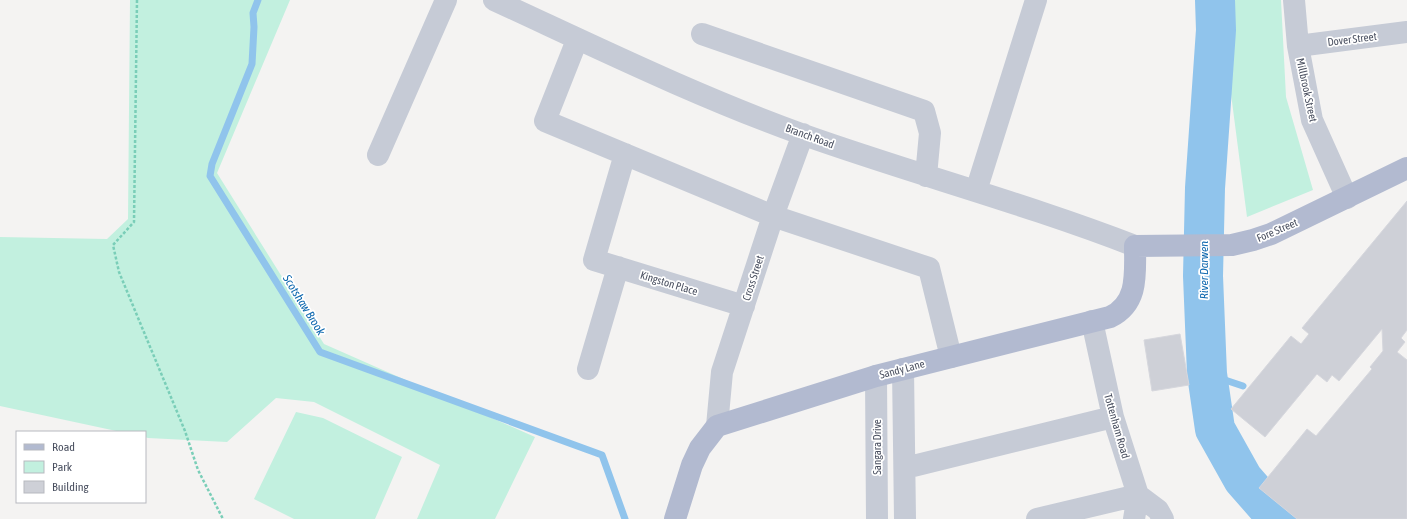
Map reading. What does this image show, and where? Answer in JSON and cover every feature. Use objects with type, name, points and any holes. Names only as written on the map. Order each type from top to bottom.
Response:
[{"type":"main road","name":"Fore Street","points":[[1135,246],[1224,245],[1253,240],[1270,234],[1347,198],[1407,168]]},
{"type":"main road","name":"Sandy Lane","points":[[716,426],[876,376],[1110,317],[1119,312],[1129,301],[1135,273],[1135,246]]},
{"type":"main road","points":[[675,519],[692,465],[700,448],[716,426]]},
{"type":"street","points":[[378,155],[446,0]]},
{"type":"street","name":"Branch Road","points":[[494,0],[522,6],[577,40],[720,101],[803,134],[926,176],[1068,221],[1135,246]]},
{"type":"street","points":[[976,191],[1036,0]]},
{"type":"street","name":"Millbrook Street","points":[[1294,0],[1298,46],[1312,120],[1347,198]]},
{"type":"street","name":"Dover Street","points":[[1298,46],[1407,32]]},
{"type":"street","points":[[702,34],[924,111],[930,133],[926,176]]},
{"type":"street","points":[[577,40],[546,121],[773,216],[929,268],[951,357]]},
{"type":"street","name":"Cross Street","points":[[716,426],[722,372],[773,216],[803,134]]},
{"type":"street","name":"Kingston Place","points":[[625,154],[594,260],[744,306]]},
{"type":"street","points":[[588,369],[618,267]]},
{"type":"street","name":"Tottenham Road","points":[[1092,321],[1113,417],[1138,495]]},
{"type":"street","points":[[903,369],[905,519]]},
{"type":"street","name":"Sangara Drive","points":[[876,376],[877,519]]},
{"type":"street","points":[[904,468],[1113,417]]},
{"type":"street","points":[[1038,519],[1138,495]]},
{"type":"street","points":[[1134,519],[1138,495]]},
{"type":"street","points":[[1138,495],[1158,510],[1163,519]]},
{"type":"path","points":[[136,0],[134,222],[113,246],[119,272],[185,432],[198,470],[223,519]]},
{"type":"green space","points":[[130,0],[290,0],[217,173],[324,344],[535,437],[495,519],[417,519],[440,465],[314,402],[276,398],[227,442],[148,438],[146,437],[146,431],[116,431],[0,406],[0,237],[107,239],[128,219]]},
{"type":"green space","points":[[1232,0],[1281,0],[1286,97],[1313,190],[1247,217],[1228,71]]},
{"type":"green space","points":[[296,412],[323,418],[402,457],[375,519],[294,519],[254,499]]},
{"type":"building","points":[[1407,201],[1407,330],[1401,338],[1405,342],[1397,352],[1407,360],[1407,519],[1297,519],[1259,488],[1307,429],[1316,436],[1372,369],[1370,367],[1383,351],[1382,329],[1339,381],[1332,375],[1327,382],[1317,374],[1265,437],[1231,409],[1291,336],[1301,344],[1309,334],[1302,328]]},
{"type":"building","points":[[1180,334],[1189,385],[1152,391],[1144,340]]},
{"type":"waterway","name":"Scotshaw Brook","points":[[258,0],[253,13],[254,27],[252,64],[212,164],[210,176],[320,352],[602,455],[625,519]]},
{"type":"waterway","name":"River Darwen","points":[[1215,0],[1216,30],[1205,188],[1203,276],[1207,374],[1215,429],[1243,479],[1278,519]]},
{"type":"waterway","points":[[1207,374],[1243,386]]}]
